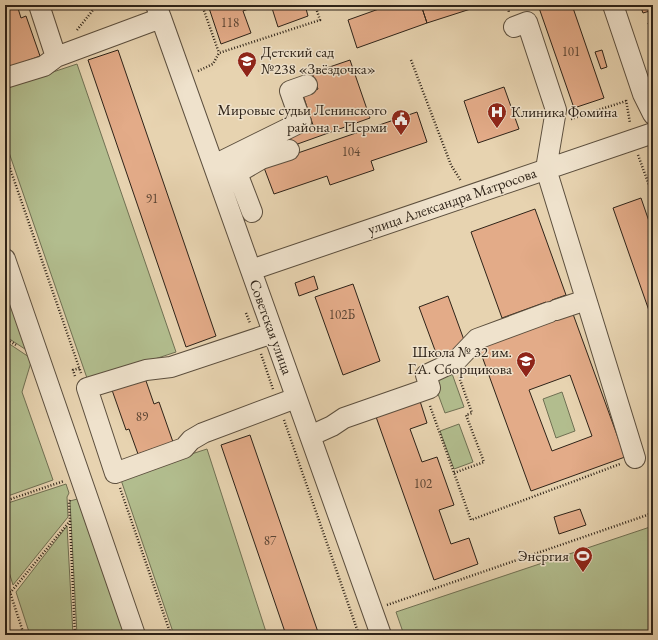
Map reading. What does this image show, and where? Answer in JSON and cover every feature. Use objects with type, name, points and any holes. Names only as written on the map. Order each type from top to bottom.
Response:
[{"type":"street","points":[[39,5],[56,57]]},
{"type":"street","points":[[613,5],[641,95],[653,114]]},
{"type":"street","points":[[5,78],[44,66],[56,57],[159,12]]},
{"type":"street","name":"Советская улица","points":[[159,12],[381,635]]},
{"type":"street","points":[[514,27],[527,22],[556,110],[546,169],[635,458]]},
{"type":"street","points":[[215,168],[301,122],[290,91],[307,85]]},
{"type":"street","name":"улица Александра Матросова","points":[[251,270],[653,133]]},
{"type":"street","points":[[215,168],[237,173],[261,159],[289,150]]},
{"type":"street","points":[[237,173],[252,212]]},
{"type":"street","points":[[5,259],[135,635]]},
{"type":"street","points":[[310,436],[332,426],[344,418],[430,388],[426,374],[456,361],[477,339],[586,300]]},
{"type":"street","points":[[273,333],[171,368],[146,370],[87,388],[115,473],[184,448],[191,440],[203,433],[296,398]]},
{"type":"path","points":[[202,5],[219,53]]},
{"type":"path","points":[[182,77],[213,64],[219,53],[320,20],[315,5]]},
{"type":"path","points":[[412,60],[451,164],[470,195]]},
{"type":"path","points":[[623,94],[641,95]]},
{"type":"path","points":[[554,124],[641,95]]},
{"type":"path","points":[[641,95],[633,140],[653,196]]},
{"type":"path","points":[[5,154],[87,388]]},
{"type":"path","points":[[453,362],[472,413],[466,415],[484,462],[454,472]]},
{"type":"path","points":[[424,390],[471,520],[635,458]]},
{"type":"path","points":[[115,473],[171,635]]},
{"type":"path","points":[[5,501],[80,476]]},
{"type":"path","points":[[75,635],[69,502],[80,476]]},
{"type":"path","points":[[372,610],[653,513]]},
{"type":"path","points":[[10,593],[70,521]]},
{"type":"path","points":[[5,577],[24,635]]},
{"type":"green space","points":[[77,64],[176,352],[88,381],[5,141],[5,88]]},
{"type":"green space","points":[[5,276],[31,353],[5,336]]},
{"type":"green space","points":[[5,341],[32,359],[22,392],[53,480],[5,497]]},
{"type":"green space","points":[[450,368],[464,407],[445,413],[431,375]]},
{"type":"green space","points":[[562,392],[575,431],[556,438],[543,399]]},
{"type":"green space","points":[[459,424],[473,462],[454,469],[440,431]]},
{"type":"green space","points":[[207,449],[267,635],[174,635],[120,477]]},
{"type":"green space","points":[[66,484],[69,493],[67,497],[68,517],[13,585],[5,559],[5,504]]},
{"type":"green space","points":[[81,498],[128,635],[77,635],[70,501]]},
{"type":"green space","points":[[67,526],[73,635],[30,635],[16,592]]},
{"type":"green space","name":"Энергия","points":[[650,527],[653,533],[653,635],[404,635],[396,612]]},
{"type":"building","points":[[5,5],[17,5],[21,18],[26,16],[40,56],[6,69]]},
{"type":"building","points":[[208,5],[259,5],[243,11],[251,33],[221,44]]},
{"type":"building","points":[[271,5],[305,5],[308,16],[278,27]]},
{"type":"building","points":[[390,5],[421,5],[427,23],[357,48],[348,20]]},
{"type":"building","points":[[421,5],[483,5],[427,23]]},
{"type":"building","points":[[538,5],[572,5],[604,98],[574,108]]},
{"type":"building","points":[[640,5],[653,5],[653,10],[643,13]]},
{"type":"building","points":[[653,22],[653,39],[648,23]]},
{"type":"building","points":[[118,50],[216,336],[186,347],[88,60]]},
{"type":"building","points":[[602,50],[607,67],[601,69],[595,52]]},
{"type":"building","points":[[350,60],[370,118],[292,146],[288,134],[313,125],[303,95],[318,89],[312,73]]},
{"type":"building","points":[[504,87],[519,129],[478,143],[464,101]]},
{"type":"building","points":[[417,112],[427,142],[371,161],[374,170],[330,185],[327,176],[274,194],[263,165]]},
{"type":"building","points":[[641,198],[653,233],[653,322],[613,208]]},
{"type":"building","points":[[535,209],[566,295],[552,300],[559,319],[553,321],[546,302],[502,318],[471,232]]},
{"type":"building","points":[[314,276],[318,289],[299,296],[295,283]]},
{"type":"building","points":[[353,284],[380,361],[343,375],[315,297]]},
{"type":"building","points":[[448,296],[464,340],[450,357],[439,361],[419,307]]},
{"type":"building","points":[[573,314],[625,457],[531,491],[479,348]],"holes":[[[570,375],[592,436],[552,451],[529,390]]]},
{"type":"building","points":[[145,378],[154,404],[159,402],[173,442],[138,454],[129,429],[126,430],[112,390]]},
{"type":"building","points":[[419,398],[427,423],[410,429],[422,462],[437,457],[454,505],[439,510],[451,544],[469,538],[478,564],[434,580],[375,414]]},
{"type":"building","points":[[250,435],[319,635],[286,635],[221,445]]},
{"type":"building","points":[[580,509],[586,525],[559,534],[554,517]]},
{"type":"place","name":"Детский сад №238 «Звёздочка»","points":[[247,78]]},
{"type":"place","name":"Клиника Фомина","points":[[497,129]]},
{"type":"place","name":"Мировые судьи Ленинского района г. Перми","points":[[401,136]]},
{"type":"place","name":"Школа № 32 им. Г.А. Сборщикова","points":[[526,378]]},
{"type":"place","name":"Энергия","points":[[583,573]]}]
